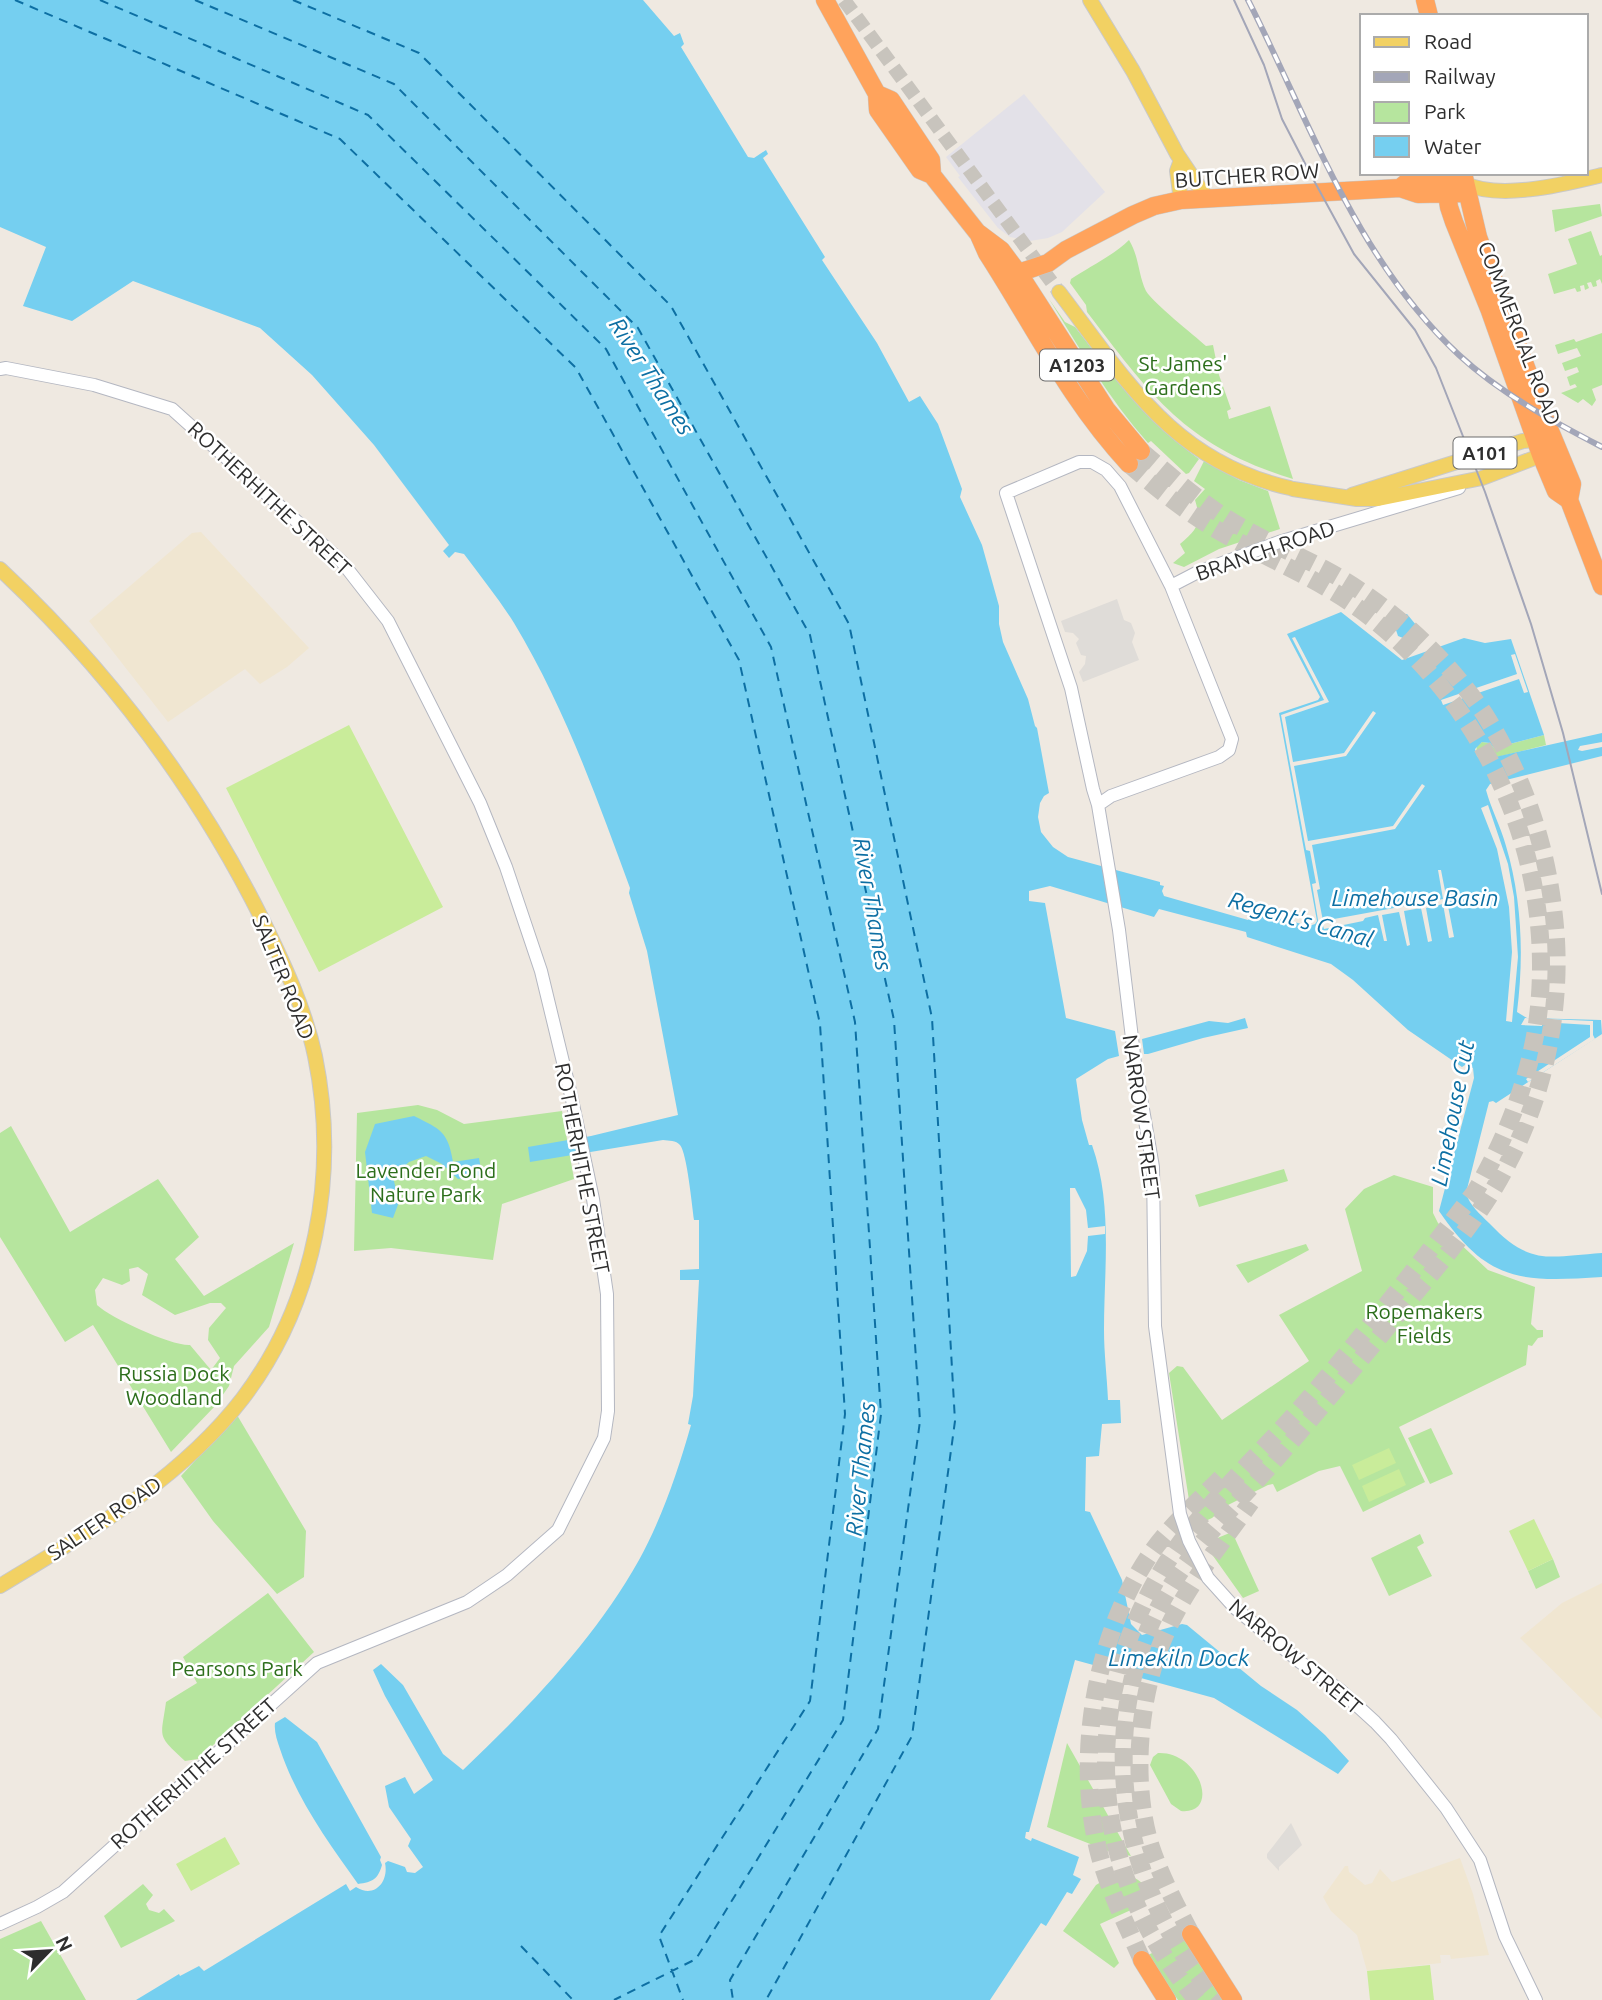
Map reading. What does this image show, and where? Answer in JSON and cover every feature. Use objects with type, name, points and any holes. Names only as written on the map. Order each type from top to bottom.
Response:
[{"type":"highway","name":"A1203","points":[[825,0],[877,94],[878,110],[920,170],[932,175],[977,232],[986,253],[1011,272],[1106,409],[1135,457],[1088,415],[1022,310],[1011,272]]},
{"type":"highway","name":"BUTCHER ROW","points":[[1011,272],[1043,252],[1066,250],[1133,215],[1154,206],[1181,200],[1400,188],[1418,194],[1445,181],[1464,183]]},
{"type":"highway","name":"COMMERCIAL ROAD","points":[[1445,181],[1454,222],[1547,445]]},
{"type":"highway","name":"COMMERCIAL ROAD","points":[[1464,183],[1478,237],[1547,445],[1556,491],[1569,500],[1602,586]]},
{"type":"highway","points":[[1191,1934],[1233,2000]]},
{"type":"highway","points":[[1142,1960],[1167,2000]]},
{"type":"main road","points":[[1090,0],[1133,71],[1181,160],[1206,197]]},
{"type":"main road","points":[[1181,160],[1177,171],[1181,200]]},
{"type":"main road","points":[[1464,183],[1477,189],[1500,191],[1602,176]]},
{"type":"main road","name":"A101","points":[[1059,292],[1128,385],[1179,436],[1227,466],[1252,477],[1292,488],[1378,499]]},
{"type":"main road","name":"BRANCH ROAD","points":[[1394,482],[1522,441],[1547,445]]},
{"type":"main road","name":"BRANCH ROAD","points":[[1378,499],[1482,478],[1547,445]]},
{"type":"main road","name":"A101","points":[[1348,497],[1394,482]]},
{"type":"main road","name":"SALTER ROAD","points":[[0,569],[76,645],[142,724],[211,827],[248,892],[286,970],[307,1028],[320,1085],[324,1160],[319,1224],[296,1302],[283,1332],[242,1399],[190,1456],[139,1499],[0,1586]]},
{"type":"street","name":"ROTHERHITHE STREET","points":[[0,369],[94,385],[172,409],[342,562],[397,636],[470,780],[496,842],[541,971],[579,1132],[605,1274],[608,1411],[604,1438],[558,1530],[508,1575],[467,1602],[317,1663],[62,1892],[37,1908],[0,1924]]},
{"type":"street","name":"NARROW STREET","points":[[1171,586],[1119,486],[1106,470],[1092,462],[1079,462],[1006,493],[1071,688],[1098,805],[1115,907],[1131,1038],[1153,1167],[1155,1326],[1181,1514],[1189,1541],[1208,1578],[1235,1608],[1300,1662],[1340,1690],[1375,1722],[1446,1808],[1476,1852],[1504,1936],[1536,2000]]},
{"type":"street","name":"BRANCH ROAD","points":[[1171,586],[1198,572],[1262,548],[1449,491],[1482,478]]},
{"type":"street","name":"BRANCH ROAD","points":[[1359,518],[1394,482]]},
{"type":"street","points":[[1098,805],[1111,796],[1219,757],[1231,747],[1230,733],[1171,586]]},
{"type":"shaded area","points":[[1024,94],[1105,192],[1062,232],[1030,241],[1010,237],[998,228],[958,177],[960,176],[946,157]]},
{"type":"shaded area","points":[[201,532],[309,648],[287,667],[260,684],[245,669],[168,722],[89,621],[192,533]]},
{"type":"shaded area","points":[[1117,599],[1124,620],[1131,623],[1135,633],[1132,642],[1139,660],[1083,682],[1079,672],[1085,664],[1086,656],[1081,655],[1076,643],[1079,639],[1073,633],[1065,632],[1061,621]]},
{"type":"shaded area","points":[[1602,1583],[1602,1719],[1520,1638],[1562,1603]]},
{"type":"shaded area","points":[[1291,1823],[1302,1845],[1279,1867],[1279,1871],[1267,1858],[1267,1854]]},
{"type":"shaded area","points":[[1460,1858],[1473,1894],[1489,1955],[1451,1959],[1450,1955],[1440,1955],[1441,1963],[1367,1971],[1357,1935],[1331,1911],[1323,1897],[1345,1866],[1365,1885],[1372,1883],[1380,1869],[1392,1882]]},
{"type":"green space","points":[[1600,204],[1602,216],[1555,232],[1552,210]]},
{"type":"green space","points":[[1591,231],[1600,256],[1602,255],[1602,284],[1600,279],[1596,281],[1597,286],[1593,287],[1591,282],[1587,283],[1589,288],[1585,290],[1584,285],[1580,286],[1581,291],[1577,292],[1575,288],[1554,294],[1548,274],[1577,264],[1568,239]]},
{"type":"green space","name":"St James' Gardens","points":[[1129,240],[1135,252],[1143,285],[1150,296],[1206,346],[1213,345],[1219,375],[1231,409],[1227,411],[1229,419],[1270,406],[1293,479],[1225,451],[1174,415],[1132,369],[1087,312],[1086,305],[1070,283],[1071,279],[1109,256]]},
{"type":"green space","points":[[1049,299],[1065,322],[1075,327],[1146,414],[1199,459],[1189,473],[1186,474],[1151,441],[1148,443],[1120,409]]},
{"type":"green space","points":[[1602,333],[1602,385],[1592,389],[1596,400],[1592,406],[1583,399],[1578,403],[1561,393],[1577,387],[1575,384],[1570,386],[1567,377],[1579,372],[1577,367],[1565,371],[1562,363],[1581,356],[1577,348],[1558,354],[1555,345],[1574,339],[1576,342]]},
{"type":"green space","points":[[1204,461],[1239,480],[1268,491],[1280,529],[1219,549],[1184,567],[1173,563],[1185,553],[1180,544],[1197,525],[1195,500],[1205,489],[1194,481]]},
{"type":"green space","points":[[349,725],[443,907],[319,972],[226,788]]},
{"type":"green space","points":[[1544,735],[1546,745],[1485,760],[1480,759],[1476,753],[1477,746],[1482,742],[1490,743],[1494,748]]},
{"type":"green space","name":"Lavender Pond Nature Park","points":[[418,1105],[437,1110],[464,1124],[562,1111],[574,1179],[502,1204],[493,1260],[391,1248],[354,1251],[357,1113]]},
{"type":"green space","name":"Russia Dock Woodland","points":[[11,1126],[70,1232],[158,1179],[199,1237],[175,1259],[204,1296],[294,1243],[269,1327],[234,1366],[229,1386],[215,1406],[171,1452],[93,1325],[65,1342],[0,1237],[0,1133]],"holes":[[[138,1267],[148,1274],[142,1295],[175,1315],[210,1303],[221,1303],[226,1308],[209,1328],[208,1340],[220,1358],[211,1370],[190,1345],[169,1341],[142,1330],[97,1305],[95,1290],[103,1278],[122,1285],[130,1281],[129,1269]]]},
{"type":"green space","points":[[1284,1169],[1288,1181],[1199,1207],[1195,1195]]},
{"type":"green space","name":"Ropemakers Fields","points":[[1394,1175],[1433,1187],[1433,1213],[1438,1223],[1488,1270],[1535,1287],[1531,1324],[1537,1330],[1543,1330],[1543,1337],[1538,1338],[1532,1346],[1528,1345],[1526,1365],[1399,1427],[1425,1482],[1363,1512],[1340,1466],[1319,1471],[1277,1492],[1273,1484],[1268,1485],[1226,1506],[1212,1518],[1199,1524],[1189,1500],[1169,1373],[1177,1366],[1183,1367],[1222,1420],[1309,1361],[1279,1315],[1362,1271],[1345,1209],[1364,1189]]},
{"type":"green space","points":[[1306,1244],[1309,1250],[1248,1283],[1236,1265]]},
{"type":"green space","points":[[237,1415],[306,1531],[304,1577],[277,1594],[213,1521],[181,1476]]},
{"type":"green space","points":[[1431,1428],[1453,1474],[1430,1484],[1408,1438]]},
{"type":"green space","points":[[1389,1448],[1396,1463],[1359,1480],[1352,1465]]},
{"type":"green space","points":[[1399,1469],[1406,1485],[1369,1502],[1362,1486]]},
{"type":"green space","points":[[1534,1519],[1553,1559],[1528,1571],[1509,1531]]},
{"type":"green space","points":[[1232,1532],[1259,1591],[1243,1598],[1211,1553],[1220,1547],[1215,1539]]},
{"type":"green space","points":[[1420,1534],[1424,1543],[1417,1547],[1432,1576],[1389,1596],[1371,1558]]},
{"type":"green space","points":[[1553,1559],[1560,1577],[1536,1589],[1528,1571]]},
{"type":"green space","name":"Pearsons Park","points":[[268,1593],[314,1652],[198,1759],[185,1761],[169,1746],[162,1730],[166,1702],[197,1683],[183,1657]]},
{"type":"green space","points":[[1067,1743],[1131,1856],[1108,1851],[1047,1827]]},
{"type":"green space","points":[[1158,1753],[1173,1755],[1185,1762],[1194,1772],[1202,1794],[1200,1803],[1193,1810],[1181,1811],[1171,1804],[1150,1765]]},
{"type":"green space","points":[[225,1837],[240,1864],[191,1891],[176,1864]]},
{"type":"green space","points":[[1114,1874],[1140,1881],[1148,1895],[1142,1905],[1100,1924],[1119,1963],[1114,1968],[1063,1931],[1096,1885]]},
{"type":"green space","points":[[143,1884],[153,1895],[146,1904],[149,1910],[159,1913],[164,1909],[175,1921],[121,1948],[104,1916]]},
{"type":"green space","points":[[41,1921],[86,2000],[0,2000],[0,1939]]},
{"type":"green space","points":[[1185,1937],[1223,2000],[1178,2000],[1148,1955]]},
{"type":"green space","points":[[1430,1965],[1434,2000],[1370,2000],[1367,1971]]},
{"type":"water","points":[[0,0],[643,0],[674,36],[680,33],[684,44],[681,47],[748,157],[754,158],[766,150],[768,154],[763,158],[825,257],[822,260],[877,343],[909,402],[920,396],[938,424],[962,489],[960,497],[982,545],[999,606],[1003,642],[1028,699],[1037,728],[1049,793],[1040,803],[1038,817],[1041,832],[1053,847],[1068,857],[1160,882],[1160,885],[1164,886],[1164,896],[1248,920],[1257,912],[1309,926],[1315,924],[1317,921],[1279,713],[1320,697],[1287,634],[1341,612],[1402,660],[1464,638],[1485,643],[1511,639],[1544,735],[1494,748],[1490,743],[1482,742],[1475,749],[1482,760],[1602,733],[1602,742],[1580,746],[1578,750],[1602,747],[1602,756],[1490,784],[1486,790],[1506,846],[1518,907],[1521,949],[1517,1012],[1527,1018],[1601,1020],[1602,1034],[1496,1103],[1489,1102],[1466,1193],[1476,1210],[1503,1237],[1528,1252],[1553,1257],[1602,1253],[1602,1277],[1550,1279],[1509,1273],[1491,1265],[1457,1235],[1439,1211],[1474,1078],[1473,1068],[1465,1065],[1462,1067],[1408,1030],[1353,980],[1331,964],[1247,937],[1246,932],[1159,909],[1154,917],[1050,886],[1029,891],[1029,901],[1045,903],[1066,1018],[1115,1031],[1119,1056],[1108,1059],[1076,1079],[1082,1120],[1099,1167],[1103,1190],[1106,1237],[1104,1339],[1108,1400],[1120,1400],[1121,1423],[1102,1424],[1099,1456],[1086,1457],[1085,1511],[1090,1512],[1122,1580],[1131,1624],[1142,1635],[1187,1625],[1261,1686],[1297,1710],[1349,1761],[1338,1774],[1214,1698],[1075,1660],[1029,1832],[1026,1832],[1025,1838],[1031,1841],[1032,1838],[1079,1857],[1073,1875],[1081,1879],[1072,1894],[1067,1892],[1046,1926],[1041,1923],[990,2000],[136,2000],[179,1974],[180,1976],[199,1966],[204,1971],[346,1884],[350,1891],[356,1887],[369,1891],[375,1889],[383,1882],[385,1863],[388,1861],[405,1867],[407,1872],[415,1873],[423,1867],[408,1846],[411,1839],[389,1807],[385,1786],[405,1777],[414,1794],[433,1780],[373,1670],[381,1664],[403,1685],[443,1754],[463,1770],[536,1697],[602,1617],[639,1560],[655,1528],[691,1425],[688,1424],[693,1396],[699,1280],[680,1280],[680,1270],[699,1269],[699,1220],[694,1220],[683,1150],[674,1141],[663,1140],[530,1162],[528,1147],[591,1136],[678,1115],[647,951],[629,893],[630,888],[564,720],[514,623],[464,554],[455,552],[449,558],[443,551],[449,545],[374,445],[312,375],[260,328],[133,281],[72,321],[23,306],[46,247],[0,227]]},
{"type":"water","points":[[1396,611],[1401,615],[1407,614],[1421,631],[1417,638],[1408,640],[1398,636],[1392,618]]},
{"type":"water","points":[[1245,1018],[1248,1028],[1144,1054],[1142,1039],[1209,1021],[1228,1023]]},
{"type":"water","points":[[414,1116],[441,1132],[453,1162],[479,1158],[482,1175],[458,1179],[442,1164],[426,1156],[409,1162],[393,1177],[399,1202],[393,1218],[372,1213],[365,1152],[375,1124]]},
{"type":"water","points":[[285,1717],[317,1742],[381,1857],[380,1870],[377,1877],[371,1881],[358,1884],[314,1820],[295,1786],[275,1733],[275,1723]]},
{"type":"pier","points":[[1295,637],[1329,702],[1285,717],[1293,762],[1344,753],[1373,711],[1376,713],[1346,756],[1294,766],[1308,841],[1393,826],[1422,784],[1425,786],[1395,829],[1312,845],[1323,921],[1443,899],[1438,870],[1441,870],[1454,937],[1449,938],[1443,904],[1426,908],[1432,941],[1428,942],[1421,908],[1404,911],[1410,945],[1407,946],[1399,912],[1382,915],[1387,941],[1384,941],[1378,915],[1324,929],[1319,926],[1312,884],[1316,883],[1310,851],[1306,850],[1281,715],[1324,700],[1292,638]]},
{"type":"pier","points":[[1515,654],[1528,692],[1524,693],[1519,679],[1443,705],[1441,700],[1517,674],[1511,655]]},
{"type":"pier","points":[[1488,805],[1508,864],[1514,897],[1518,957],[1512,1022],[1506,1021],[1512,952],[1509,907],[1497,849],[1481,808]]},
{"type":"pier","points":[[1525,1018],[1593,1021],[1595,1039],[1528,1082],[1526,1079],[1590,1037],[1590,1025],[1542,1022],[1542,1026],[1521,1025]]},
{"type":"pier","points":[[1070,1188],[1075,1188],[1086,1210],[1088,1228],[1105,1226],[1105,1234],[1088,1236],[1087,1251],[1076,1276],[1071,1277]]},
{"type":"ferry route","points":[[15,0],[340,139],[576,368],[739,660],[820,1024],[845,1414],[810,1701],[659,1936],[683,2000]]},
{"type":"ferry route","points":[[100,0],[368,115],[606,349],[771,647],[855,1022],[881,1414],[843,1720],[696,1959],[614,2000]]},
{"type":"ferry route","points":[[195,0],[394,84],[638,328],[810,635],[894,1020],[920,1421],[878,1729],[730,1980],[733,2000]]},
{"type":"ferry route","points":[[293,0],[419,53],[671,306],[849,624],[932,1018],[955,1421],[912,1736],[766,2000]]},
{"type":"ferry route","points":[[521,1946],[573,2000]]},
{"type":"tunnel","points":[[844,0],[1059,292]]},
{"type":"tunnel","points":[[1141,451],[1191,493],[1235,524],[1324,569],[1370,597],[1413,632],[1452,672],[1485,715],[1514,768],[1525,795],[1543,852],[1556,940],[1555,997],[1547,1053],[1532,1108],[1498,1182],[1443,1260],[1186,1563],[1160,1606],[1140,1652],[1125,1729],[1125,1782],[1132,1833],[1145,1878],[1165,1923],[1190,1964],[1220,2000]]},
{"type":"tunnel","points":[[1129,464],[1209,525],[1325,587],[1361,610],[1406,649],[1446,693],[1479,741],[1505,793],[1525,849],[1537,906],[1541,965],[1537,1024],[1528,1068],[1514,1111],[1475,1192],[1327,1377],[1195,1523],[1164,1567],[1136,1621],[1117,1677],[1107,1733],[1107,1790],[1116,1845],[1134,1899],[1161,1951],[1197,2000]]},
{"type":"tunnel","points":[[1142,1960],[1104,1870],[1092,1820],[1089,1781],[1094,1701],[1114,1624],[1149,1556],[1166,1534],[1225,1474]]},
{"type":"tunnel","points":[[1191,1934],[1159,1869],[1145,1823],[1139,1769],[1143,1713],[1155,1660],[1172,1619],[1204,1567],[1251,1502]]},
{"type":"tram line","points":[[1234,0],[1264,65],[1282,119],[1354,254],[1415,330],[1436,368],[1485,492],[1531,624],[1563,733],[1602,894]]},
{"type":"railway","points":[[1248,0],[1315,141],[1363,233],[1391,276],[1423,317],[1459,355],[1492,382],[1602,447]]},
{"type":"water label","name":"River Thames","points":[[652,376]]},
{"type":"water label","name":"Limehouse Basin","points":[[1415,897]]},
{"type":"water label","name":"River Thames","points":[[873,904]]},
{"type":"water label","name":"Regent's Canal","points":[[1301,919]]},
{"type":"water label","name":"Limehouse Cut","points":[[1452,1113]]},
{"type":"water label","name":"River Thames","points":[[860,1469]]},
{"type":"water label","name":"Limekiln Dock","points":[[1179,1657]]}]
